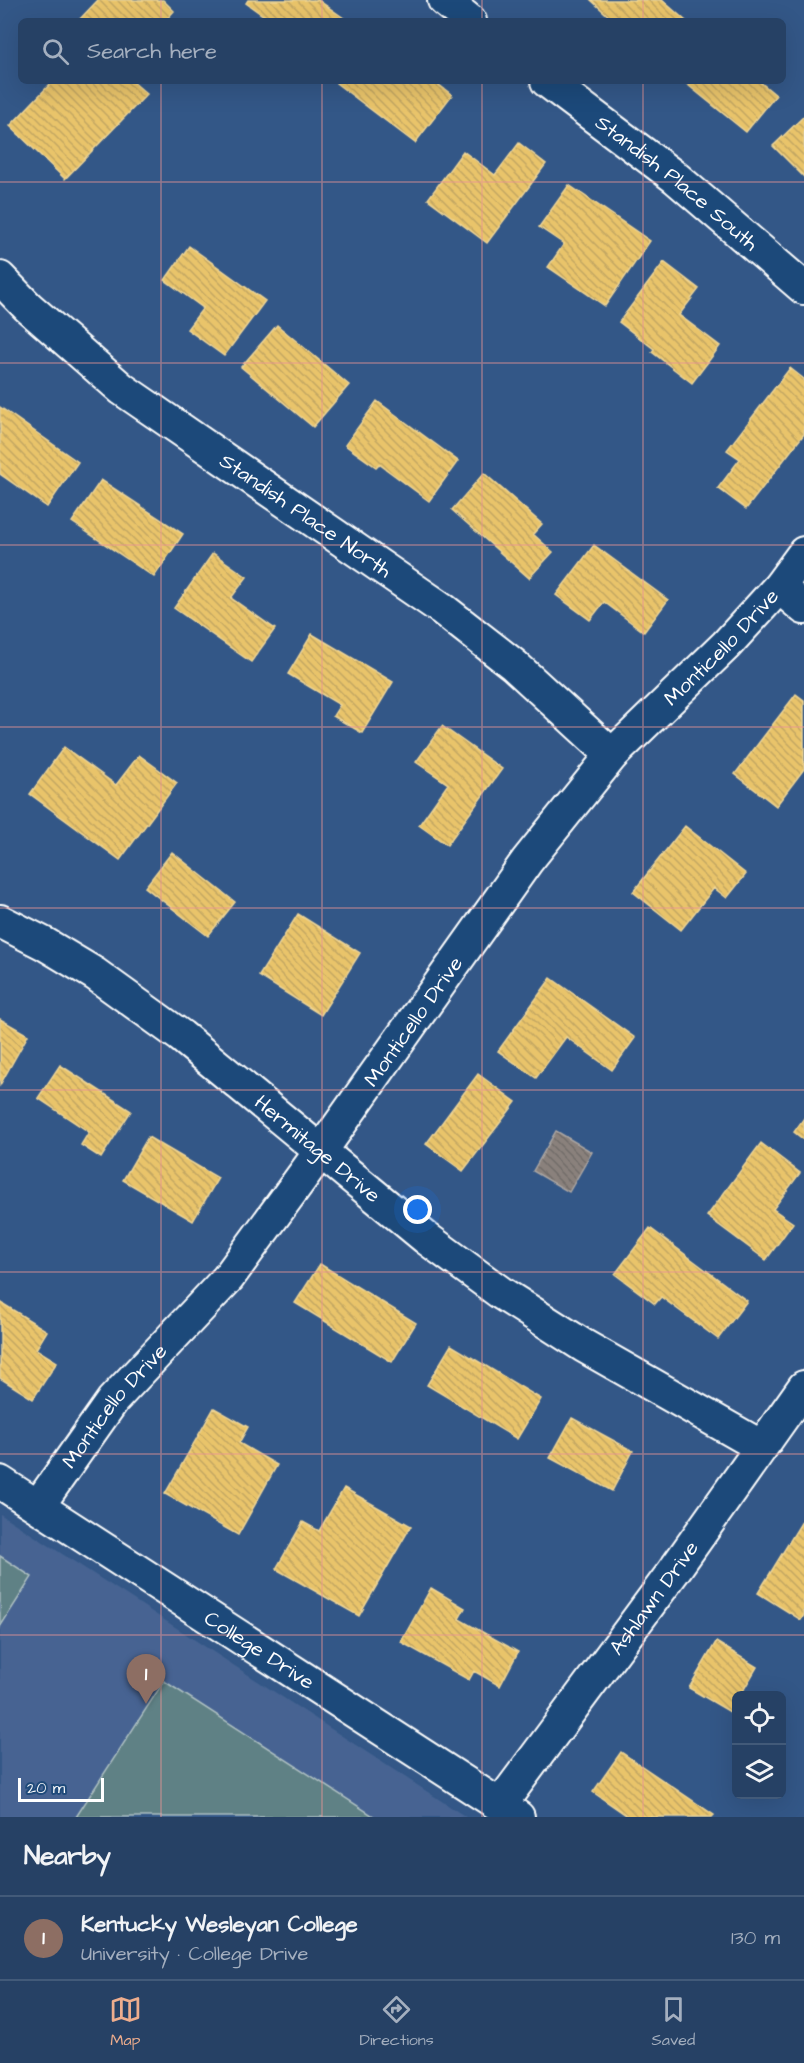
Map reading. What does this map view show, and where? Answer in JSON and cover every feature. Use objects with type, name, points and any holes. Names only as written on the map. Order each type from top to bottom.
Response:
[{"type":"street","points":[[444,0],[466,18]]},
{"type":"street","name":"Standish Place South","points":[[551,84],[676,178],[804,288]]},
{"type":"street","name":"Standish Place North","points":[[0,278],[28,308],[122,389],[441,608],[514,665],[612,756]]},
{"type":"street","name":"Monticello Drive","points":[[38,1506],[113,1400],[228,1278],[527,861],[612,756],[726,645],[779,587],[804,553]]},
{"type":"street","points":[[779,587],[804,608]]},
{"type":"street","name":"Hermitage Drive","points":[[0,921],[45,944],[95,974],[181,1036],[426,1238],[501,1293],[584,1346],[760,1446]]},
{"type":"street","name":"Ashlawn Drive","points":[[509,1811],[760,1446],[804,1387]]},
{"type":"street","name":"College Drive","points":[[0,1482],[509,1811]]},
{"type":"shaded area","points":[[0,1514],[120,1591],[466,1817],[0,1817]]},
{"type":"green space","points":[[0,1556],[32,1577],[0,1627]]},
{"type":"green space","points":[[164,1681],[375,1817],[76,1817]]},
{"type":"building: Homes","points":[[98,0],[163,0],[174,11],[168,18],[81,18]]},
{"type":"building: Homes","points":[[248,0],[318,0],[344,18],[267,18],[246,3]]},
{"type":"building: Homes","points":[[591,0],[662,0],[683,18],[611,18]]},
{"type":"building: Homes","points":[[50,84],[135,84],[147,94],[65,179],[10,126]]},
{"type":"building: Homes","points":[[337,84],[438,84],[452,95],[415,143]]},
{"type":"building: Homes","points":[[687,84],[763,84],[776,95],[746,132]]},
{"type":"building: Homes","points":[[804,116],[804,177],[773,146]]},
{"type":"building: Homes","points":[[519,143],[546,164],[487,243],[428,199],[463,151],[495,175]]},
{"type":"building: Homes","points":[[569,185],[650,241],[605,306],[548,267],[564,244],[539,227]]},
{"type":"building: Homes","points":[[189,246],[265,301],[224,356],[187,329],[203,308],[165,280]]},
{"type":"building: Homes","points":[[664,262],[699,289],[679,315],[720,346],[692,383],[652,352],[654,349],[619,322]]},
{"type":"building: Homes","points":[[277,325],[349,385],[313,427],[241,367]]},
{"type":"building: Homes","points":[[790,368],[804,379],[804,434],[746,509],[718,488],[740,459],[727,450]]},
{"type":"building: Homes","points":[[377,401],[458,461],[429,501],[379,464],[376,467],[345,445]]},
{"type":"building: Homes","points":[[0,407],[78,462],[47,507],[0,474]]},
{"type":"building: Homes","points":[[484,473],[542,524],[533,534],[553,552],[529,578],[452,510]]},
{"type":"building: Homes","points":[[101,480],[183,534],[154,577],[72,522]]},
{"type":"building: Homes","points":[[594,545],[668,600],[644,632],[604,602],[590,620],[556,595]]},
{"type":"building: Homes","points":[[213,553],[247,577],[231,598],[275,629],[251,662],[174,608]]},
{"type":"building: Homes","points":[[312,634],[393,682],[362,733],[333,716],[340,705],[288,674]]},
{"type":"building: Homes","points":[[796,694],[804,700],[804,769],[776,806],[735,774]]},
{"type":"building: Homes","points":[[442,726],[502,769],[447,845],[419,825],[448,784],[416,762]]},
{"type":"building: Homes","points":[[64,747],[116,785],[139,755],[177,783],[120,860],[30,794]]},
{"type":"building: Homes","points":[[685,826],[746,874],[727,898],[714,888],[681,930],[633,892]]},
{"type":"building: Homes","points":[[172,852],[235,902],[208,936],[145,887]]},
{"type":"building: Homes","points":[[298,914],[360,953],[321,1015],[259,976]]},
{"type":"building: Homes","points":[[551,978],[635,1038],[612,1070],[566,1037],[536,1078],[498,1051]]},
{"type":"building: Homes","points":[[0,1019],[28,1035],[0,1085]]},
{"type":"building: Homes","points":[[60,1065],[131,1111],[101,1158],[81,1145],[89,1132],[38,1098]]},
{"type":"building: Homes","points":[[478,1074],[516,1102],[463,1171],[426,1144]]},
{"type":"building: Homes","points":[[804,1118],[804,1140],[794,1132]]},
{"type":"building: Homes","points":[[148,1137],[218,1178],[193,1221],[123,1180]]},
{"type":"building: Homes","points":[[761,1143],[800,1173],[773,1209],[793,1223],[766,1260],[707,1216]]},
{"type":"building: Homes","points":[[650,1228],[747,1301],[718,1339],[661,1297],[655,1304],[615,1274]]},
{"type":"building: Homes","points":[[320,1264],[416,1323],[392,1362],[295,1303]]},
{"type":"building: Homes","points":[[0,1302],[47,1331],[36,1349],[57,1362],[33,1399],[0,1378]]},
{"type":"building: Homes","points":[[451,1345],[541,1399],[517,1439],[427,1385]]},
{"type":"building: Homes","points":[[214,1408],[248,1427],[239,1443],[277,1465],[238,1535],[165,1494]]},
{"type":"building: Homes","points":[[572,1418],[633,1451],[612,1491],[550,1458]]},
{"type":"building: Homes","points":[[344,1488],[411,1526],[359,1616],[276,1569],[303,1522],[319,1531]]},
{"type":"building: Homes","points":[[804,1518],[804,1615],[801,1620],[758,1593]]},
{"type":"building: Homes","points":[[431,1588],[465,1608],[459,1619],[518,1652],[500,1686],[474,1671],[469,1680],[401,1642]]},
{"type":"building: Homes","points":[[716,1642],[757,1667],[743,1691],[732,1691],[730,1712],[689,1688]]},
{"type":"building: Homes","points":[[621,1752],[714,1815],[712,1817],[629,1817],[593,1792]]},
{"type":"building: Industry","points":[[556,1131],[592,1152],[569,1192],[533,1171]]},
{"type":"place","name":"Kentucky Wesleyan College","points":[[146,1704]]}]
